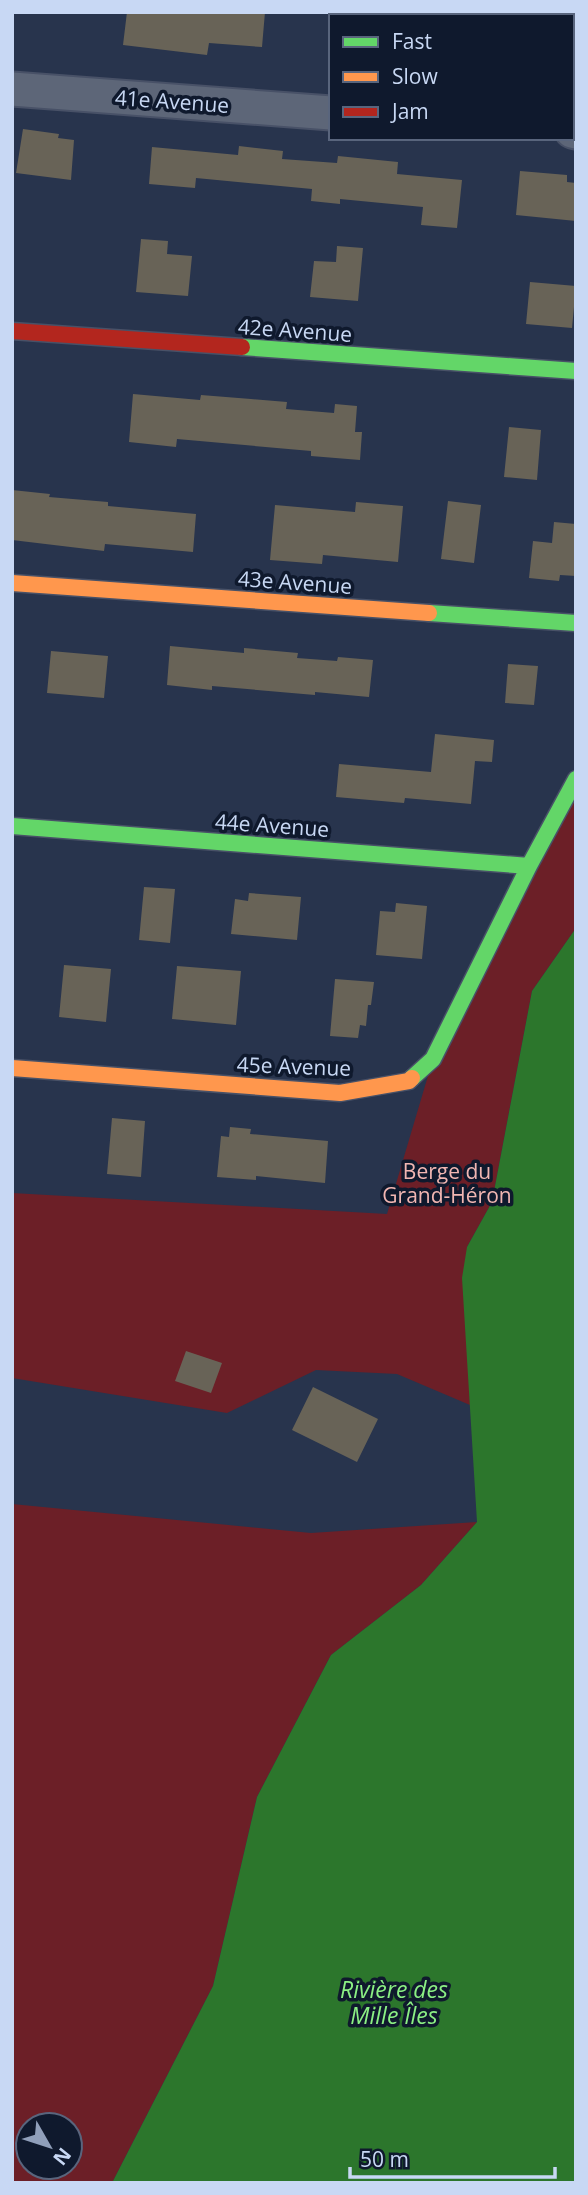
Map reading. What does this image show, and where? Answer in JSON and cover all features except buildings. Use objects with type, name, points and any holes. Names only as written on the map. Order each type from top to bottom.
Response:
[{"type":"street","name":"41e Avenue","points":[[12,89],[329,113]]},
{"type":"street","name":"42e Avenue","points":[[12,331],[576,371]]},
{"type":"street","name":"43e Avenue","points":[[12,583],[576,622]]},
{"type":"street","points":[[529,866],[576,779]]},
{"type":"street","name":"44e Avenue","points":[[12,826],[529,866]]},
{"type":"street","name":"45e Avenue","points":[[12,1068],[340,1093],[409,1081],[433,1059],[529,866]]},
{"type":"green space","name":"Berge du Grand-Héron","points":[[576,779],[576,928],[532,991],[492,1202],[467,1247],[470,1405],[397,1374],[316,1370],[227,1413],[12,1378],[12,1193],[387,1214],[433,1059]]},
{"type":"green space","points":[[12,1504],[311,1533],[477,1522],[421,1585],[331,1655],[257,1797],[213,1986],[112,2183],[12,2183]]},
{"type":"water","name":"Rivière des Mille Îles","points":[[576,928],[576,2183],[112,2183],[213,1986],[257,1797],[331,1655],[421,1585],[477,1522],[462,1278],[467,1247],[492,1202],[532,991]]},
{"type":"traffic: fast","points":[[242,347],[576,371]]},
{"type":"traffic: fast","points":[[429,613],[576,623]]},
{"type":"traffic: fast","points":[[412,1078],[433,1059],[529,866],[576,779]]},
{"type":"traffic: fast","points":[[12,826],[529,866]]},
{"type":"traffic: slow","points":[[12,583],[429,613]]},
{"type":"traffic: slow","points":[[12,1068],[340,1093],[409,1081],[412,1078]]},
{"type":"traffic: jam","points":[[12,331],[242,347]]}]
